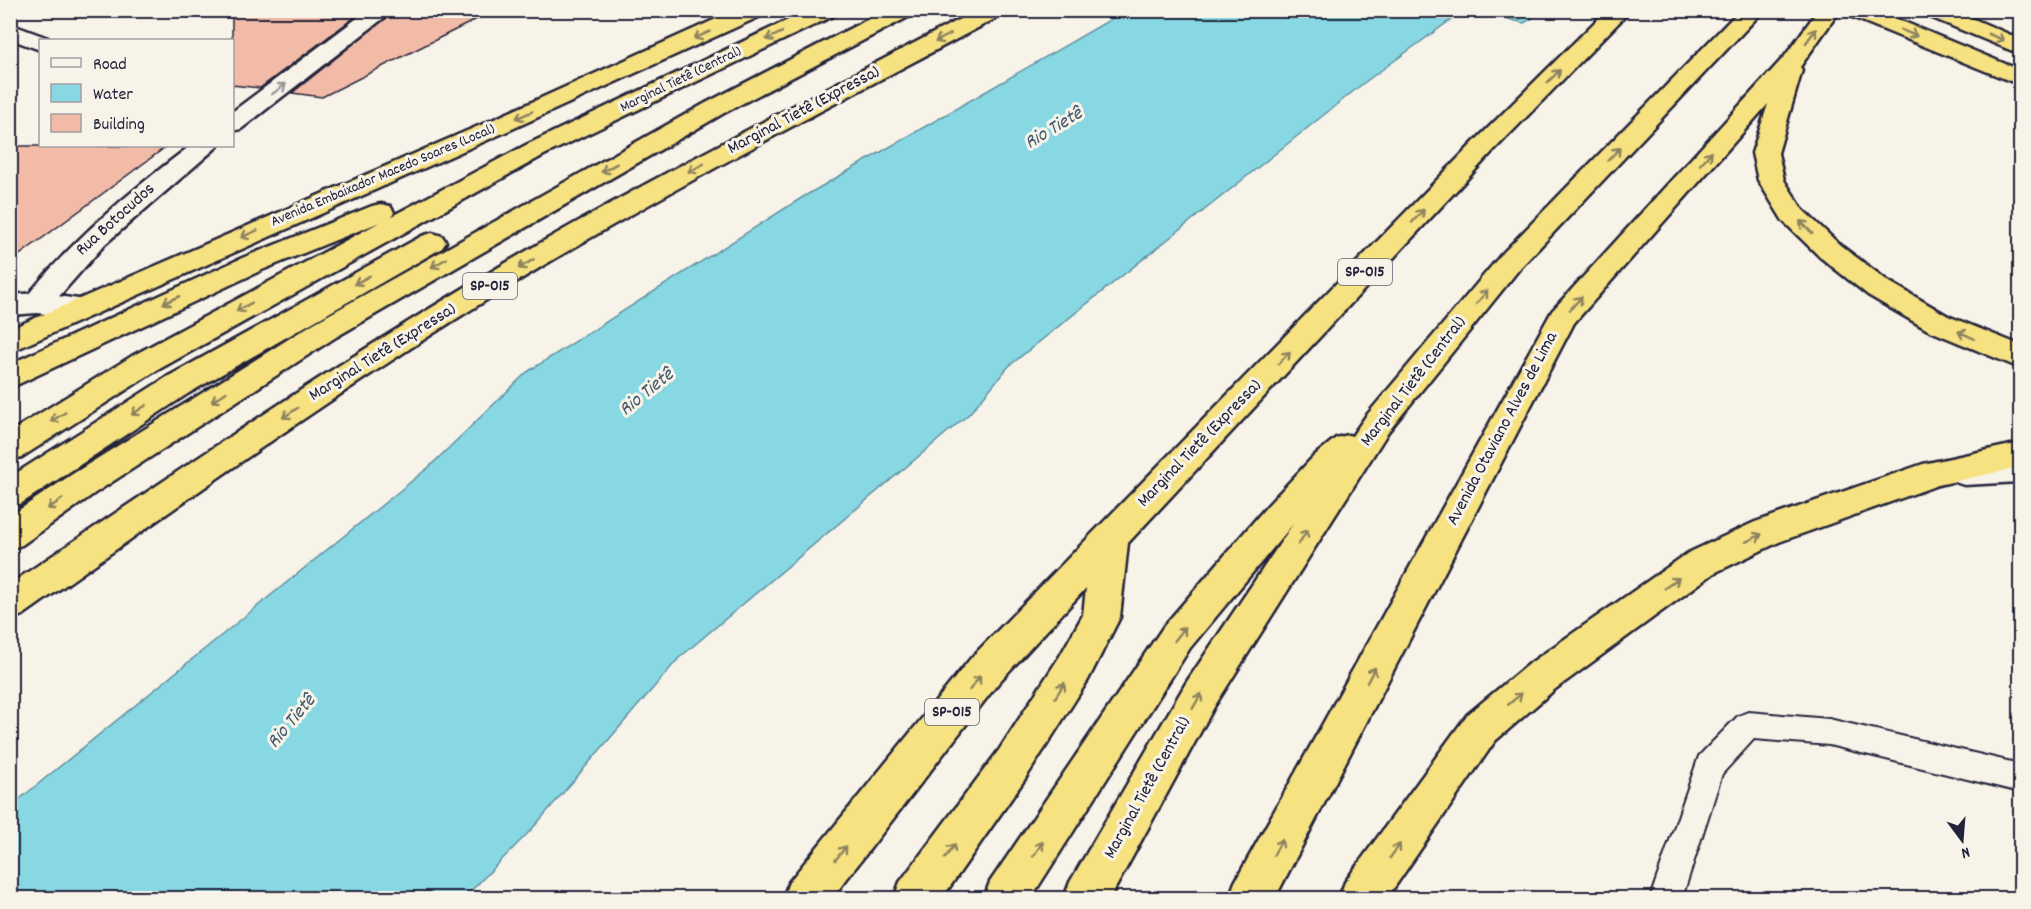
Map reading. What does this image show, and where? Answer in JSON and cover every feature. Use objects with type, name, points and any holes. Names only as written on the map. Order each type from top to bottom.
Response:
[{"type":"highway","name":"Avenida Embaixador Macedo Soares (Local)","points":[[10,342],[514,120],[755,10]]},
{"type":"highway","name":"Marginal Tietê (Central)","points":[[536,150],[827,10]]},
{"type":"highway","name":"Marginal Tietê (Expressa)","points":[[10,604],[300,406],[440,316],[575,234],[994,10]]},
{"type":"highway","name":"Marginal Tietê (Expressa)","points":[[805,898],[985,670],[1111,535],[1313,327],[1484,146],[1620,10]]},
{"type":"highway","name":"Marginal Tietê (Central)","points":[[1086,898],[1200,695],[1377,424],[1510,262],[1753,10]]},
{"type":"highway","name":"Avenida Otaviano Alves de Lima","points":[[1251,898],[1562,318],[1793,61],[1829,10]]},
{"type":"highway","points":[[1855,10],[2020,78]]},
{"type":"highway","points":[[1933,10],[2020,47]]},
{"type":"highway","points":[[10,535],[83,484],[325,330],[715,108],[898,13]]},
{"type":"highway","points":[[1793,61],[1765,153],[1771,180],[1793,215],[1830,251],[1878,288],[1938,323],[2020,357]]},
{"type":"highway","points":[[10,494],[178,385],[380,270],[635,132],[715,108]]},
{"type":"highway","points":[[10,376],[252,264],[536,150]]},
{"type":"highway","points":[[10,447],[143,364],[247,305],[536,150]]},
{"type":"highway","points":[[1006,898],[1177,637],[1280,515],[1326,465],[1377,424]]},
{"type":"highway","points":[[1361,898],[1481,728],[1540,678],[1701,562],[1767,532],[1935,473],[2020,455]]},
{"type":"highway","points":[[916,898],[1014,764],[1074,668],[1101,617],[1111,535]]},
{"type":"street","points":[[235,119],[383,10]]},
{"type":"street","points":[[10,32],[39,43]]},
{"type":"street","name":"Rua Botocudos","points":[[24,304],[145,192],[204,147]]},
{"type":"street","points":[[24,304],[82,309]]},
{"type":"street","points":[[1935,473],[2020,469]]},
{"type":"lane","points":[[1666,898],[1710,766],[1748,725],[1829,732],[2020,778]]},
{"type":"water","name":"Rio Tietê","points":[[1125,11],[1463,11],[1365,82],[1009,366],[969,414],[679,658],[532,829],[464,898],[11,898],[11,806],[429,467],[527,372],[803,197]]},
{"type":"water","points":[[1474,11],[1521,11],[1533,18],[1524,23]]},
{"type":"building","points":[[232,10],[364,10],[260,88],[234,85],[234,39],[232,39]]},
{"type":"building","points":[[396,10],[495,10],[322,97],[292,93]]},
{"type":"building","points":[[10,146],[166,147],[10,262]]}]
